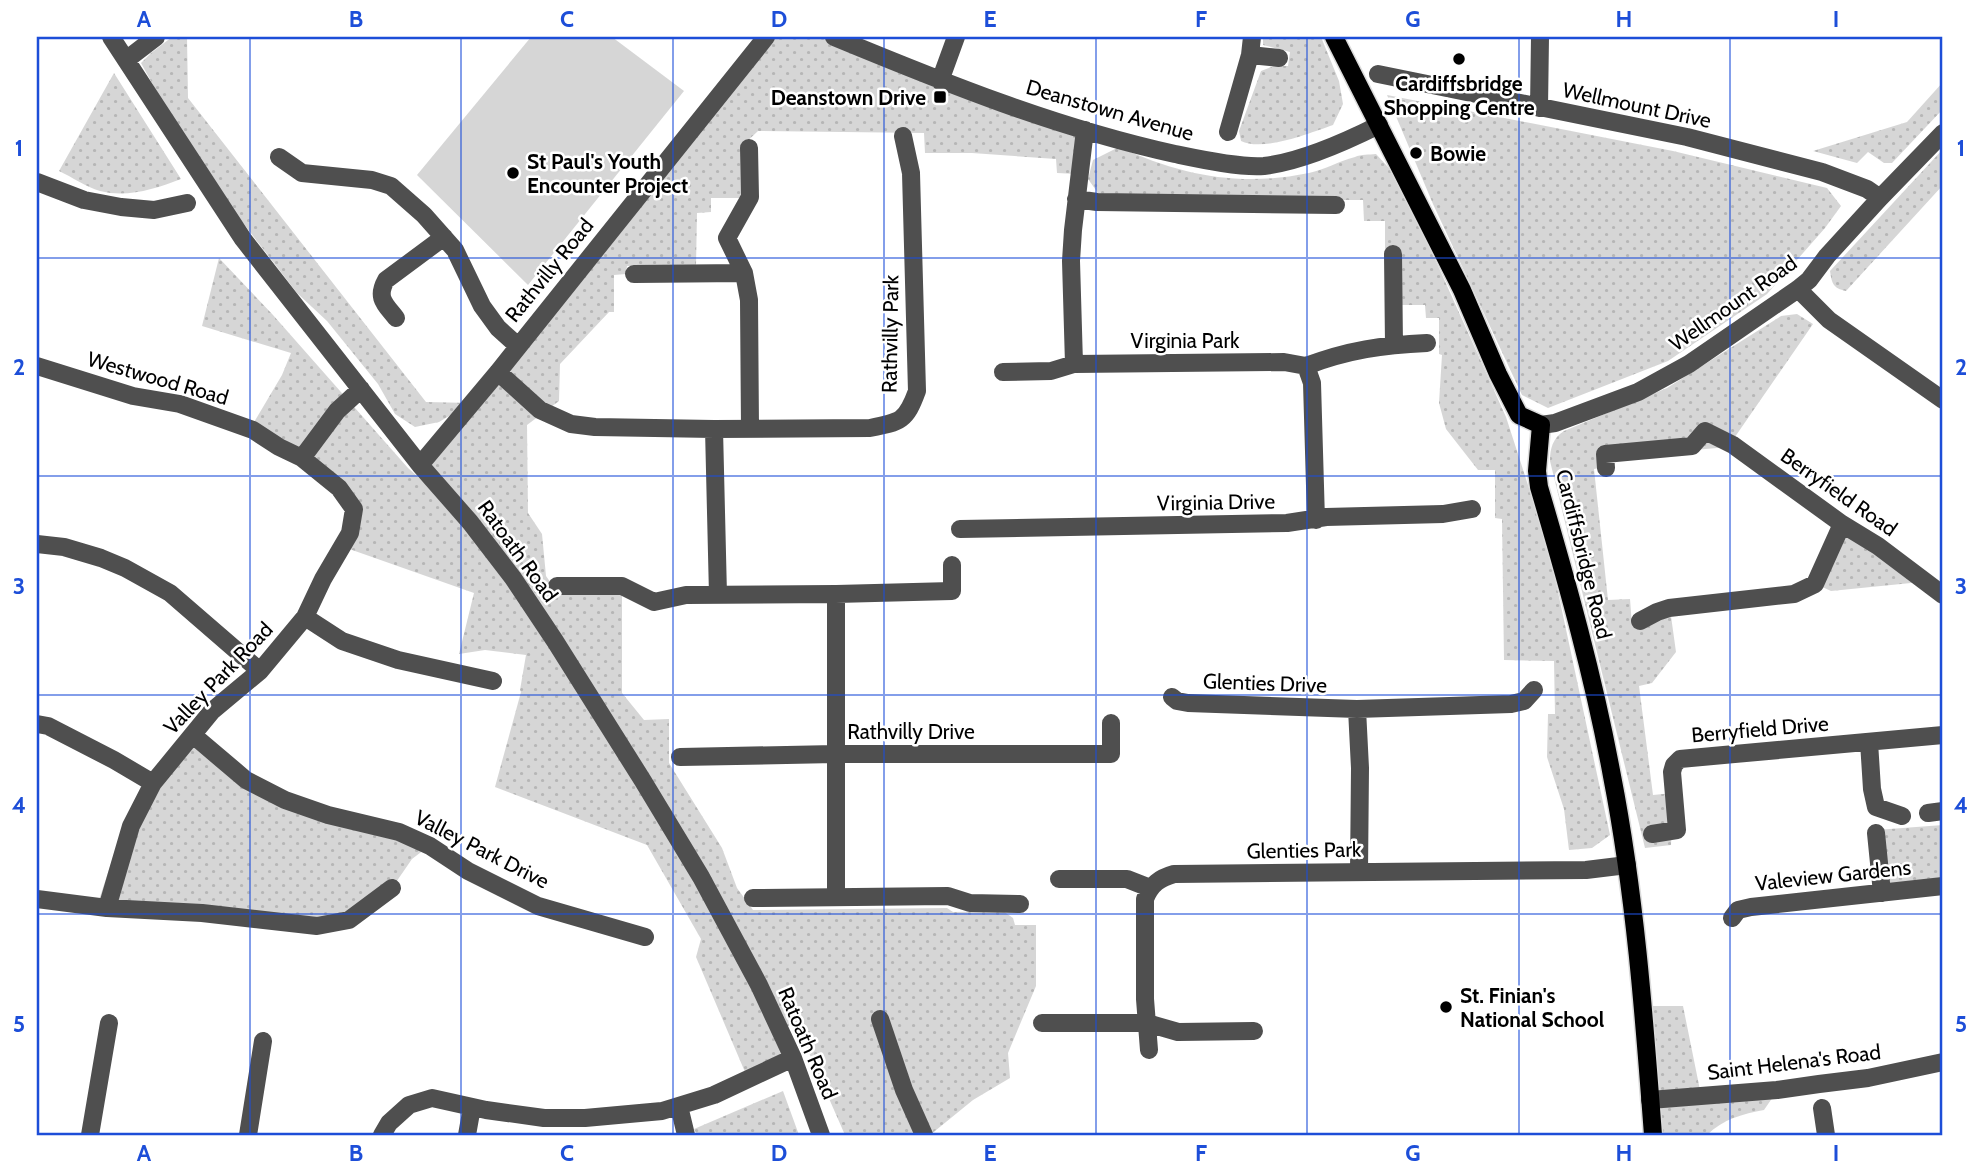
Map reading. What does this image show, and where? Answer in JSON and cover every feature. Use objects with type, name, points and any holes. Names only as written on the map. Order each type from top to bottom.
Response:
[{"type":"main road","points":[[1334,37],[1462,290],[1519,415],[1541,425]]},
{"type":"main road","name":"Cardiffsbridge Road","points":[[1541,425],[1537,471],[1539,487],[1568,584],[1595,691],[1613,778],[1638,954],[1653,1135]]},
{"type":"street","name":"Ratoath Road","points":[[111,37],[243,239],[420,465],[470,522],[513,578],[594,702],[701,877],[759,985],[793,1058],[821,1135]]},
{"type":"street","points":[[126,60],[156,37]]},
{"type":"street","name":"Rathvilly Road","points":[[420,465],[498,372],[766,37]]},
{"type":"street","name":"Deanstown Avenue","points":[[834,37],[940,81],[1085,130],[1209,161],[1265,166],[1305,156],[1379,125]]},
{"type":"street","points":[[940,81],[956,37]]},
{"type":"street","points":[[1539,108],[1540,37]]},
{"type":"street","points":[[1228,132],[1251,46],[1279,58]]},
{"type":"street","name":"Wellmount Drive","points":[[1378,74],[1687,137],[1822,172],[1867,189],[1881,198]]},
{"type":"street","points":[[1003,372],[1051,371],[1074,364],[1072,261],[1085,130]]},
{"type":"street","name":"Wellmount Road","points":[[1541,425],[1555,423],[1638,392],[1689,364],[1798,289],[1943,134]]},
{"type":"street","name":"Rathvilly Park","points":[[498,372],[540,410],[571,424],[596,427],[750,429],[870,428],[895,423],[910,412],[917,391],[911,173],[903,136]]},
{"type":"street","points":[[749,148],[750,197],[727,238],[744,273],[749,300],[750,429]]},
{"type":"street","points":[[279,157],[302,173],[372,180],[391,187],[424,215],[455,250],[482,306],[498,328],[518,346]]},
{"type":"street","points":[[37,182],[84,200],[121,207],[154,210],[187,203]]},
{"type":"street","points":[[1076,200],[1336,205]]},
{"type":"street","points":[[396,318],[381,299],[381,289],[386,280],[444,237]]},
{"type":"street","points":[[1393,254],[1394,345]]},
{"type":"street","points":[[634,274],[744,273]]},
{"type":"street","points":[[1798,289],[1829,320],[1943,400]]},
{"type":"street","points":[[1316,520],[1312,383],[1306,366],[1339,354],[1427,342]]},
{"type":"street","name":"Virginia Park","points":[[1074,364],[1284,362],[1306,366]]},
{"type":"street","name":"Westwood Road","points":[[37,366],[133,396],[180,404],[253,430],[302,458]]},
{"type":"street","points":[[302,458],[337,411],[361,389]]},
{"type":"street","points":[[714,429],[718,596]]},
{"type":"street","name":"Berryfield Road","points":[[1606,468],[1605,454],[1692,446],[1705,431],[1733,445],[1878,546],[1943,596]]},
{"type":"street","name":"Valley Park Road","points":[[107,908],[131,826],[153,783],[212,711],[260,671],[305,617],[323,579],[351,533],[354,509],[339,488],[302,458]]},
{"type":"street","name":"Virginia Drive","points":[[960,529],[1220,526],[1287,523],[1326,517],[1443,514],[1472,509]]},
{"type":"street","points":[[1640,621],[1669,608],[1794,594],[1805,589],[1815,584],[1843,524]]},
{"type":"street","points":[[37,544],[64,547],[101,558],[148,580],[170,593],[260,671]]},
{"type":"street","points":[[557,586],[622,586],[654,602],[686,595],[952,591],[952,565]]},
{"type":"street","points":[[836,594],[836,897]]},
{"type":"street","points":[[305,617],[353,645],[398,660],[493,681]]},
{"type":"street","name":"Glenties Drive","points":[[1172,697],[1188,703],[1357,709],[1511,704],[1524,701],[1534,690]]},
{"type":"street","points":[[1357,709],[1360,768],[1359,872]]},
{"type":"street","name":"Rathvilly Drive","points":[[680,757],[1111,754],[1111,723]]},
{"type":"street","points":[[37,724],[48,726],[70,737],[153,783]]},
{"type":"street","name":"Berryfield Drive","points":[[1653,834],[1677,830],[1672,772],[1680,759],[1943,734]]},
{"type":"street","name":"Valley Park Drive","points":[[193,735],[246,780],[285,800],[328,815],[399,832],[430,846],[468,871],[538,906],[645,937]]},
{"type":"street","points":[[1869,742],[1875,807],[1902,816]]},
{"type":"street","points":[[1876,833],[1882,893]]},
{"type":"street","name":"Glenties Park","points":[[1150,888],[1163,877],[1174,874],[1586,870],[1626,865]]},
{"type":"street","points":[[1059,879],[1127,879],[1150,888],[1145,899],[1149,1050]]},
{"type":"street","name":"Valeview Gardens","points":[[1732,919],[1738,910],[1751,906],[1943,886]]},
{"type":"street","points":[[37,898],[107,908],[202,913],[317,926],[349,920],[392,888]]},
{"type":"street","points":[[753,898],[948,896],[970,903],[1020,904]]},
{"type":"street","points":[[880,1018],[904,1090],[924,1135]]},
{"type":"street","points":[[90,1135],[109,1023]]},
{"type":"street","points":[[1042,1023],[1147,1023],[1178,1032],[1254,1031]]},
{"type":"street","points":[[248,1135],[263,1041]]},
{"type":"street","points":[[382,1135],[389,1123],[409,1105],[432,1098],[583,1126],[662,1111],[714,1095],[793,1058]]},
{"type":"street","name":"Saint Helena's Road","points":[[1650,1100],[1809,1086],[1868,1078],[1943,1062]]},
{"type":"street","points":[[679,1106],[686,1135]]},
{"type":"street","points":[[467,1135],[471,1107]]},
{"type":"street","points":[[1822,1108],[1826,1135]]},
{"type":"shaded area","points":[[172,37],[187,37],[188,98],[426,402],[471,403],[439,422],[415,427],[395,414],[378,384],[327,321],[297,293],[220,193],[162,101],[141,63]]},
{"type":"shaded area","points":[[531,37],[612,37],[684,91],[528,285],[417,175]]},
{"type":"shaded area","points":[[765,37],[832,37],[1084,131],[1077,174],[1057,173],[1056,159],[972,153],[925,153],[924,133],[758,131],[740,148],[741,198],[711,198],[711,212],[697,213],[696,266],[627,266],[626,274],[614,275],[614,312],[609,312],[560,364],[559,401],[527,425],[528,513],[542,534],[546,576],[553,586],[622,586],[622,693],[644,720],[669,719],[669,763],[722,848],[737,888],[753,910],[947,908],[953,912],[1003,911],[1013,918],[1015,925],[1036,925],[1036,986],[1008,1053],[1010,1078],[973,1100],[930,1135],[845,1135],[795,1021],[778,1034],[791,1059],[748,1079],[696,957],[701,939],[647,845],[495,787],[521,692],[526,655],[485,650],[459,654],[474,593],[338,545],[346,517],[339,488],[250,429],[282,375],[291,353],[202,326],[219,258],[408,468],[469,522],[424,462]]},
{"type":"shaded area","points":[[1263,37],[1321,37],[1339,81],[1343,104],[1333,125],[1274,143],[1250,144],[1241,141],[1239,131],[1261,71],[1274,66],[1288,66],[1290,52],[1263,45]]},
{"type":"shaded area","points":[[114,73],[181,179],[141,191],[110,193],[90,187],[59,171]]},
{"type":"shaded area","points":[[1943,82],[1943,109],[1892,163],[1884,163],[1868,152],[1857,163],[1813,151],[1907,122]]},
{"type":"shaded area","points":[[1387,95],[1673,151],[1827,188],[1841,206],[1767,294],[1668,361],[1548,408],[1522,395],[1433,204]]},
{"type":"shaded area","points":[[1119,147],[1189,172],[1235,179],[1309,173],[1357,156],[1376,154],[1399,179],[1506,417],[1549,550],[1610,835],[1592,848],[1569,850],[1564,809],[1547,757],[1548,714],[1555,714],[1554,661],[1504,660],[1502,519],[1495,518],[1495,470],[1478,470],[1446,429],[1439,403],[1442,355],[1439,354],[1439,318],[1426,318],[1425,305],[1401,305],[1385,251],[1385,221],[1364,221],[1363,200],[1103,200],[1088,179],[1093,160]]},
{"type":"shaded area","points":[[1943,149],[1943,185],[1846,291],[1836,287],[1830,271]]},
{"type":"shaded area","points":[[1797,314],[1813,324],[1728,447],[1605,458],[1605,467],[1594,469],[1608,600],[1630,599],[1632,626],[1657,612],[1670,609],[1676,652],[1652,683],[1639,686],[1653,795],[1673,793],[1671,845],[1645,848],[1550,461],[1552,448],[1557,437],[1564,431],[1667,388],[1781,316]]},
{"type":"shaded area","points":[[1843,527],[1921,582],[1831,591],[1816,584]]},
{"type":"shaded area","points":[[193,735],[246,780],[429,846],[412,859],[392,888],[349,919],[98,903],[117,845]]},
{"type":"shaded area","points":[[1943,825],[1943,886],[1882,892],[1876,830]]},
{"type":"shaded area","points":[[1643,1006],[1683,1006],[1701,1095],[1651,1099]]},
{"type":"shaded area","points":[[783,1091],[799,1135],[697,1135],[694,1129]]},
{"type":"shaded area","points":[[1777,1091],[1764,1110],[1734,1118],[1707,1135],[1654,1135],[1651,1101]]},
{"type":"place","name":"Cardiffsbridge Shopping Centre","points":[[1459,59]]},
{"type":"place","name":"Deanstown Drive","points":[[940,97]]},
{"type":"place","name":"Bowie","points":[[1416,153]]},
{"type":"place","name":"St Paul's Youth Encounter Project","points":[[513,173]]},
{"type":"place","name":"St. Finian's National School","points":[[1446,1007]]}]
